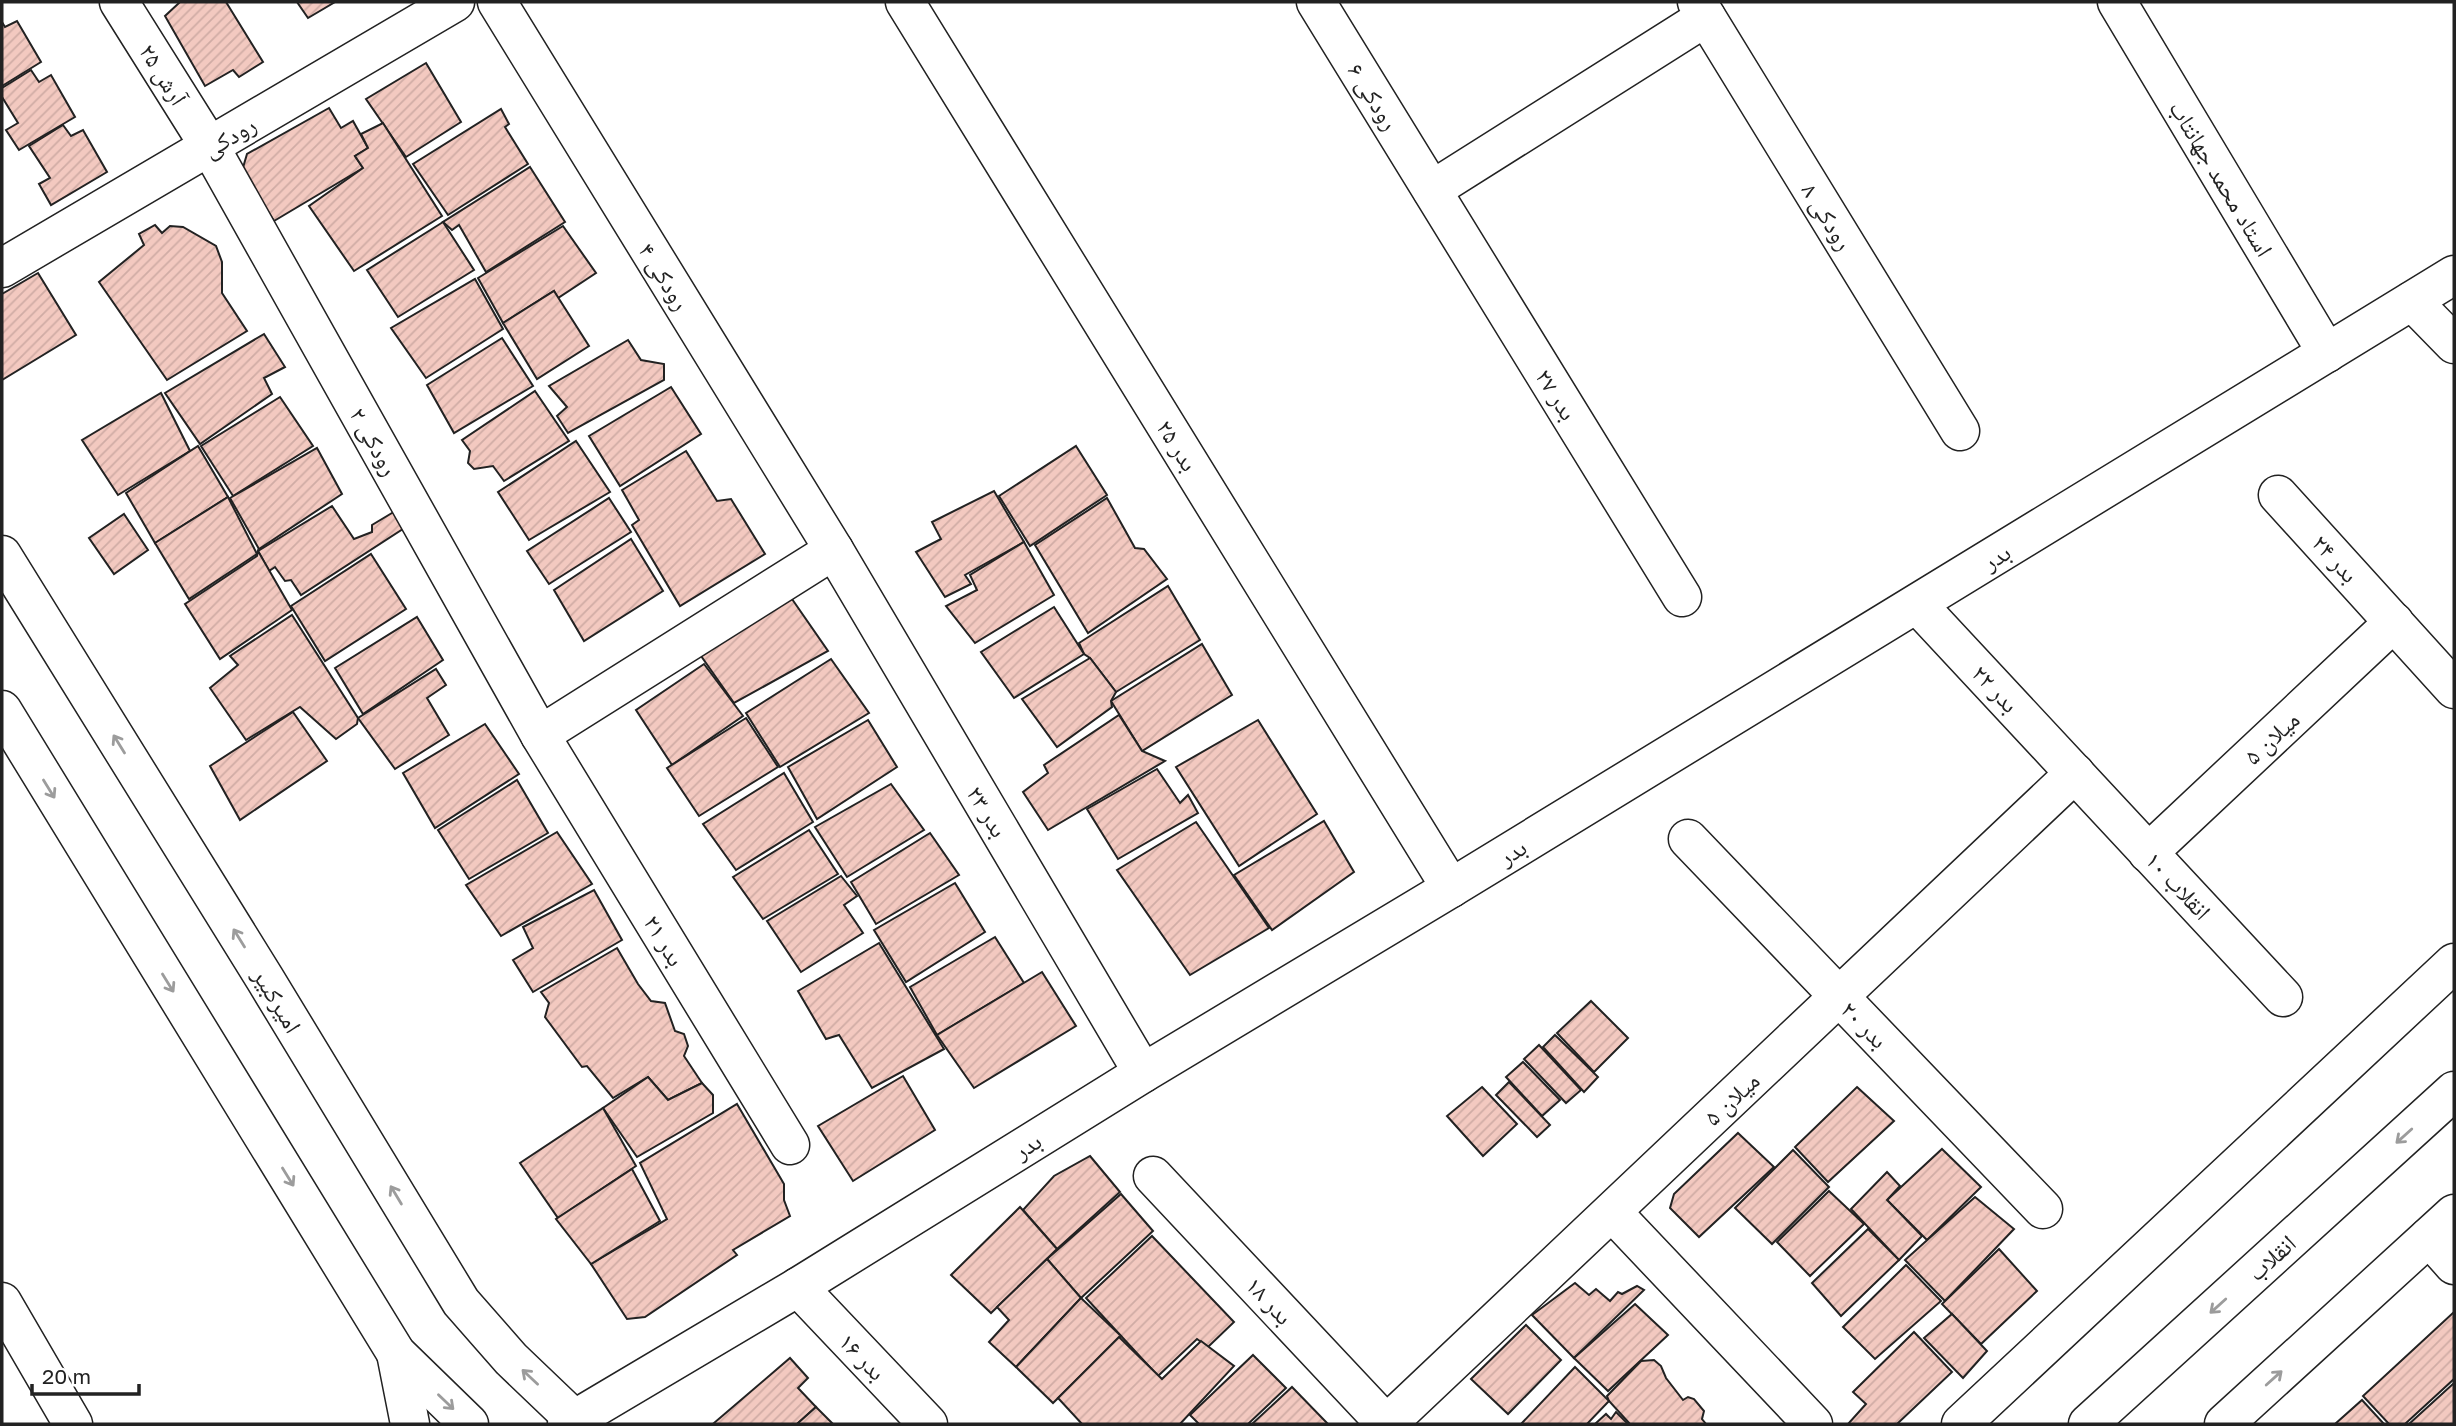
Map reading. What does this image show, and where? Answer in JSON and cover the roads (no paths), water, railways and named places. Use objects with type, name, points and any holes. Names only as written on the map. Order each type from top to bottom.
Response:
[{"type":"street","name":"آرش ۲۵","points":[[119,2],[210,147]]},
{"type":"street","name":"رودکی","points":[[2,268],[455,2]]},
{"type":"street","name":"رودکی ۴","points":[[496,2],[834,550]]},
{"type":"street","name":"بدر ۲۵","points":[[905,2],[1451,888]]},
{"type":"street","name":"رودکی ۶","points":[[1316,2],[1432,190]]},
{"type":"street","name":"استاد محمد جهانتاب","points":[[2117,2],[2327,353]]},
{"type":"street","points":[[1432,190],[1702,9]]},
{"type":"street","name":"رودکی ۸","points":[[1702,9],[1960,430]]},
{"type":"street","name":"رودکی ۲","points":[[210,147],[540,735]]},
{"type":"street","name":"بدر ۲۷","points":[[1432,190],[1682,597]]},
{"type":"street","name":"بدر","points":[[574,1423],[1143,1073],[1451,888],[2454,275]]},
{"type":"street","points":[[2412,301],[2454,344]]},
{"type":"street","name":"بدر ۲۴","points":[[2278,495],[2454,689]]},
{"type":"street","points":[[540,735],[834,550]]},
{"type":"street","name":"بدر ۲۳","points":[[834,550],[1143,1073]]},
{"type":"street","name":"امیرکبیر","points":[[2,555],[265,979],[461,1302],[511,1359],[574,1423]]},
{"type":"street","name":"بدر ۲۲","points":[[1917,604],[2075,773]]},
{"type":"street","name":"میلان ۵","points":[[2148,853],[2394,622]]},
{"type":"street","points":[[8,735],[396,1353],[469,1424]]},
{"type":"street","name":"بدر ۲۱","points":[[540,735],[790,1145]]},
{"type":"street","name":"میلان ۵","points":[[1387,1424],[2075,773]]},
{"type":"street","name":"انقلاب ۱۰","points":[[2075,773],[2283,998]]},
{"type":"street","name":"بدر ۲۰","points":[[1688,839],[2043,1209]]},
{"type":"street","points":[[1961,1424],[2454,964]]},
{"type":"street","name":"انقلاب","points":[[2088,1424],[2454,1091]]},
{"type":"street","name":"بدر ۱‍۸","points":[[1153,1176],[1387,1424]]},
{"type":"street","points":[[1612,1212],[1813,1424]]},
{"type":"street","points":[[2224,1424],[2442,1226],[2454,1265]]},
{"type":"street","name":"بدر ۱۶","points":[[798,1287],[928,1424]]},
{"type":"street","points":[[2,1302],[73,1424]]},
{"type":"street","points":[[396,1353],[410,1424]]}]
